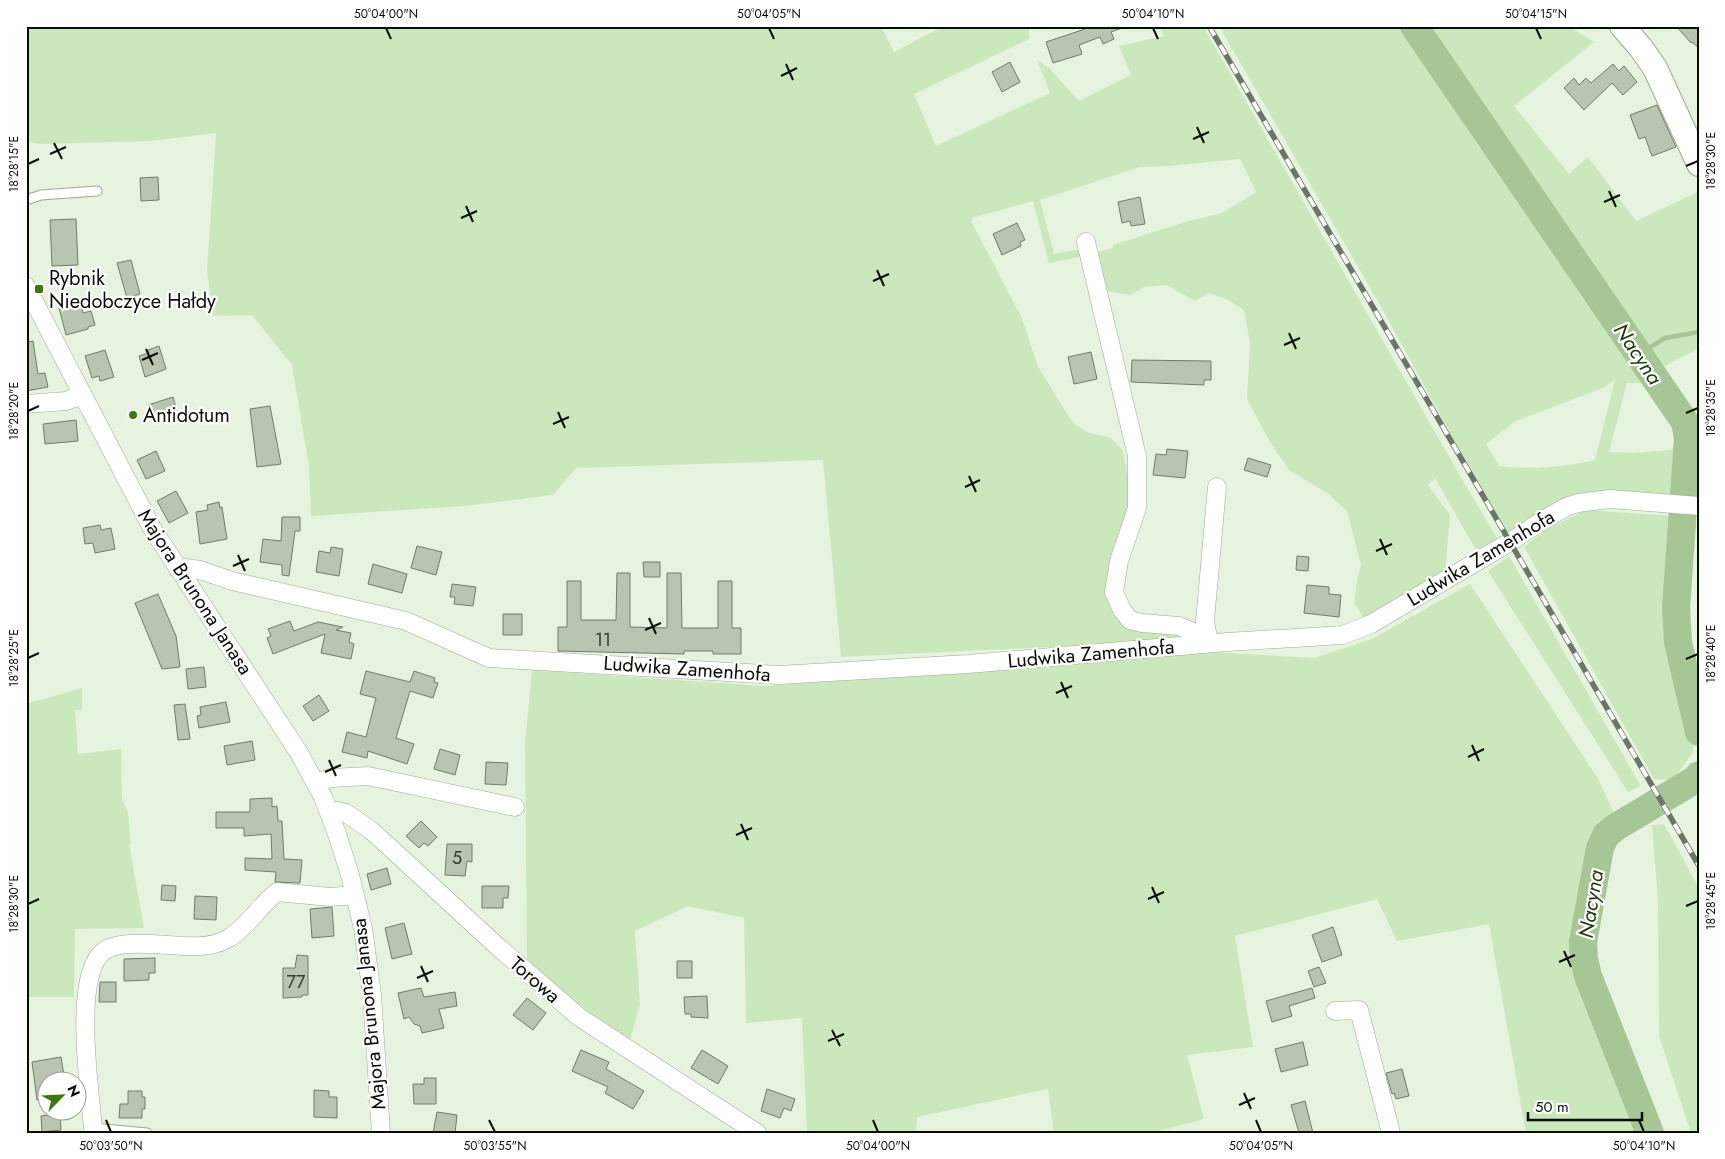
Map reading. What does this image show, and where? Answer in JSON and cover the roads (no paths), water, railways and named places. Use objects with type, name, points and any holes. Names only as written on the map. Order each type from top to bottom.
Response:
[{"type":"street","points":[[1622,26],[1655,68],[1699,164]]},
{"type":"street","name":"Ludwika Zamenhofa","points":[[1086,242],[1137,456],[1137,508],[1119,561],[1114,592],[1122,610],[1130,620],[1142,623],[1179,626],[1193,632],[1209,643]]},
{"type":"street","name":"Majora Brunona Janasa","points":[[26,286],[140,509],[303,759],[317,784],[329,812],[355,895],[369,970],[381,1133]]},
{"type":"street","points":[[26,404],[66,401],[82,395]]},
{"type":"street","points":[[1209,643],[1205,621],[1217,487]]},
{"type":"street","name":"Ludwika Zamenhofa","points":[[178,569],[200,570],[232,581],[406,621],[489,658],[779,675],[968,664],[1209,643],[1343,635],[1371,624],[1566,507],[1578,503],[1610,499],[1698,506]]},
{"type":"street","points":[[317,784],[331,778],[368,776],[515,807]]},
{"type":"street","name":"Torowa","points":[[329,812],[346,813],[372,831],[496,946],[579,1017],[757,1133]]},
{"type":"street","name":"Majora Brunona Janasa","points":[[93,1128],[85,1008],[91,975],[100,954],[113,947],[135,944],[199,946],[228,939],[277,892],[330,897],[355,895]]},
{"type":"street","points":[[1335,1011],[1359,1010],[1391,1133]]},
{"type":"lane","points":[[26,200],[40,195],[97,191]]},
{"type":"lane","points":[[93,1128],[147,1132]]},
{"type":"waterway","name":"Nacyna","points":[[1414,26],[1685,422],[1688,438],[1676,608],[1678,642],[1699,732]]},
{"type":"waterway","points":[[1639,354],[1665,338],[1699,332]]},
{"type":"waterway","name":"Nacyna","points":[[1650,1133],[1588,976],[1583,942],[1600,848],[1606,835],[1616,827],[1696,779],[1699,775]]},
{"type":"railway","points":[[1209,26],[1699,866]]},
{"type":"place","name":"Rybnik Niedobczyce Hałdy","points":[[39,289]]},
{"type":"place","name":"Antidotum","points":[[133,415]]}]
